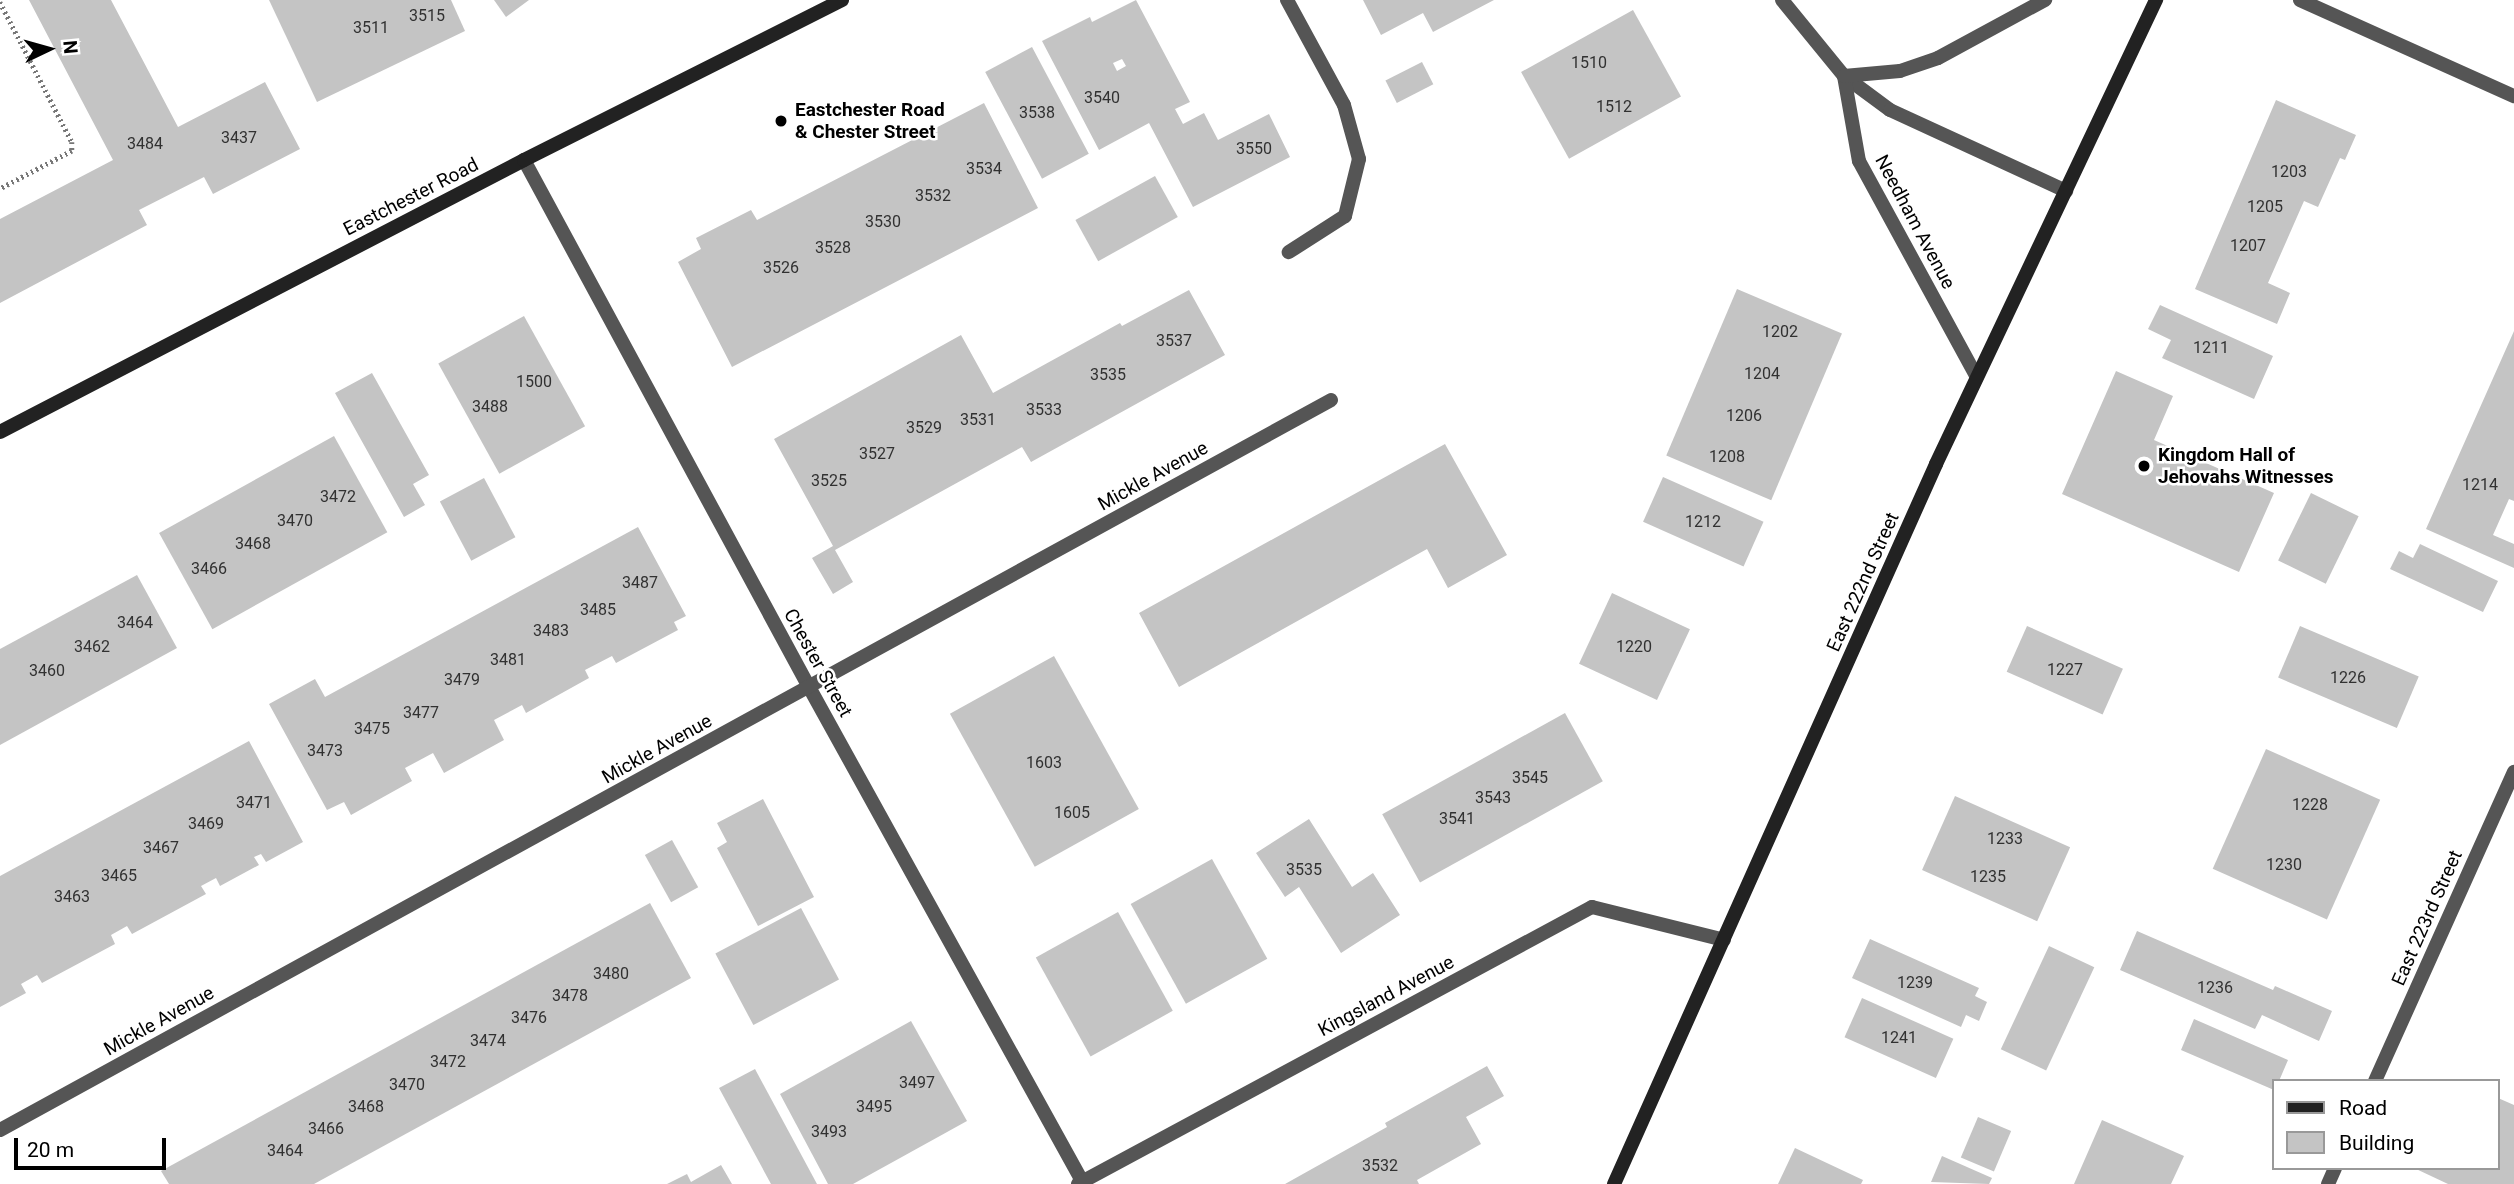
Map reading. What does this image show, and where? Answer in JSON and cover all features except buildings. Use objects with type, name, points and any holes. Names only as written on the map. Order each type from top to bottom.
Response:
[{"type":"street","name":"Eastchester Road","points":[[0,432],[524,160],[842,0]]},
{"type":"street","points":[[1287,0],[1344,105],[1359,159],[1346,216],[1289,252]]},
{"type":"street","name":"Needham Avenue","points":[[1782,0],[1844,76],[1890,110],[2066,191]]},
{"type":"street","points":[[1844,76],[1900,71],[1938,58],[2045,0]]},
{"type":"street","name":"East 222nd Street","points":[[1614,1184],[1977,377],[2156,0]]},
{"type":"street","points":[[2300,0],[2514,96]]},
{"type":"street","name":"Needham Avenue","points":[[1844,76],[1859,161],[1977,377]]},
{"type":"street","name":"Chester Street","points":[[524,160],[1080,1183]]},
{"type":"street","name":"Mickle Avenue","points":[[0,1130],[1331,400]]},
{"type":"street","name":"East 223rd Street","points":[[2376,1079],[2514,772]]},
{"type":"street","name":"Kingsland Avenue","points":[[1080,1183],[1592,907],[1724,940]]},
{"type":"path","points":[[0,2],[72,142],[72,151],[0,189]]},
{"type":"place","name":"Eastchester Road & Chester Street","points":[[781,121]]},
{"type":"place","name":"Kingdom Hall of Jehovahs Witnesses","points":[[2144,466]]}]
